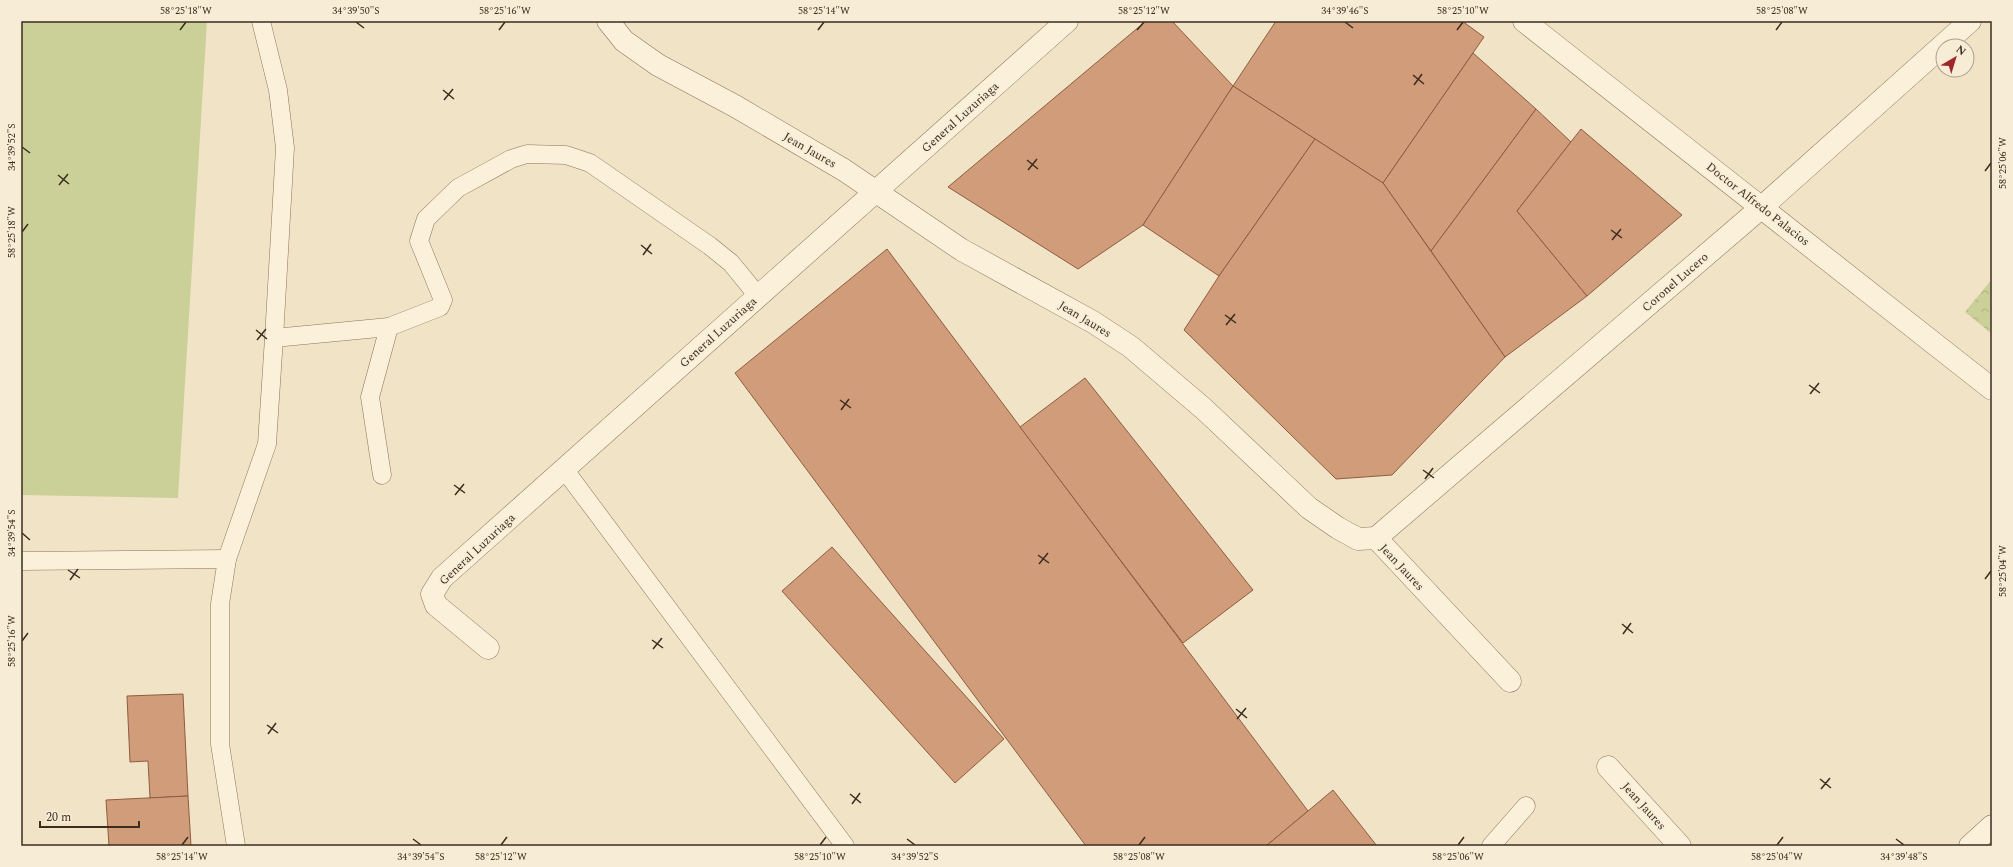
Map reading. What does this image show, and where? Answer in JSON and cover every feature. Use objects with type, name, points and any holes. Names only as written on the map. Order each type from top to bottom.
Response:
[{"type":"street","name":"Jean Jaures","points":[[608,21],[624,41],[658,64],[742,110],[844,170],[962,250],[1094,322],[1131,348],[1204,409],[1309,508],[1338,528],[1358,539],[1376,538],[1510,681]]},
{"type":"street","name":"General Luzuriaga","points":[[488,648],[436,605],[432,594],[442,578],[877,192],[1067,21]]},
{"type":"street","name":"Doctor Alfredo Palacios","points":[[1524,21],[1992,388]]},
{"type":"street","name":"Coronel Lucero","points":[[1376,538],[1762,207],[1970,21]]},
{"type":"street","name":"Jean Jaures","points":[[1608,767],[1680,846]]},
{"type":"street","points":[[1970,846],[1992,826]]},
{"type":"lane","points":[[236,846],[220,744],[220,604],[227,559],[267,444],[285,148],[278,90],[261,21]]},
{"type":"lane","points":[[274,338],[390,327],[440,307],[442,300],[419,240],[426,219],[458,188],[511,159],[527,154],[566,155],[590,163],[710,246],[731,264],[758,296]]},
{"type":"lane","points":[[382,475],[370,397],[390,327]]},
{"type":"lane","points":[[564,469],[845,846]]},
{"type":"lane","points":[[21,561],[227,559]]},
{"type":"lane","points":[[1491,846],[1526,806]]},
{"type":"green space","points":[[21,21],[207,21],[178,498],[21,495]]},
{"type":"green space","points":[[1992,279],[1992,334],[1965,312]]},
{"type":"building","points":[[1146,21],[1172,21],[1233,86],[1143,225],[1078,269],[948,187]]},
{"type":"building","points":[[1276,21],[1462,21],[1484,37],[1383,183],[1233,86]]},
{"type":"building","points":[[1473,53],[1536,109],[1431,251],[1383,183]]},
{"type":"building","points":[[1233,86],[1315,139],[1219,276],[1143,225]]},
{"type":"building","points":[[1536,109],[1571,142],[1517,211],[1587,296],[1505,357],[1431,251]]},
{"type":"building","points":[[1581,129],[1682,215],[1587,296],[1517,211]]},
{"type":"building","points":[[1315,139],[1383,183],[1505,357],[1392,475],[1336,479],[1184,330],[1219,276]]},
{"type":"building","points":[[887,249],[1308,811],[1266,846],[1086,846],[735,373]]},
{"type":"building","points":[[1085,378],[1253,590],[1183,643],[1020,427]]},
{"type":"building","points":[[832,547],[1004,739],[955,783],[782,591]]},
{"type":"building","points":[[183,694],[188,796],[150,798],[148,761],[130,762],[127,696]]},
{"type":"building","points":[[1333,790],[1377,846],[1266,846],[1308,811]]},
{"type":"building","points":[[188,796],[191,846],[109,846],[106,800]]}]
